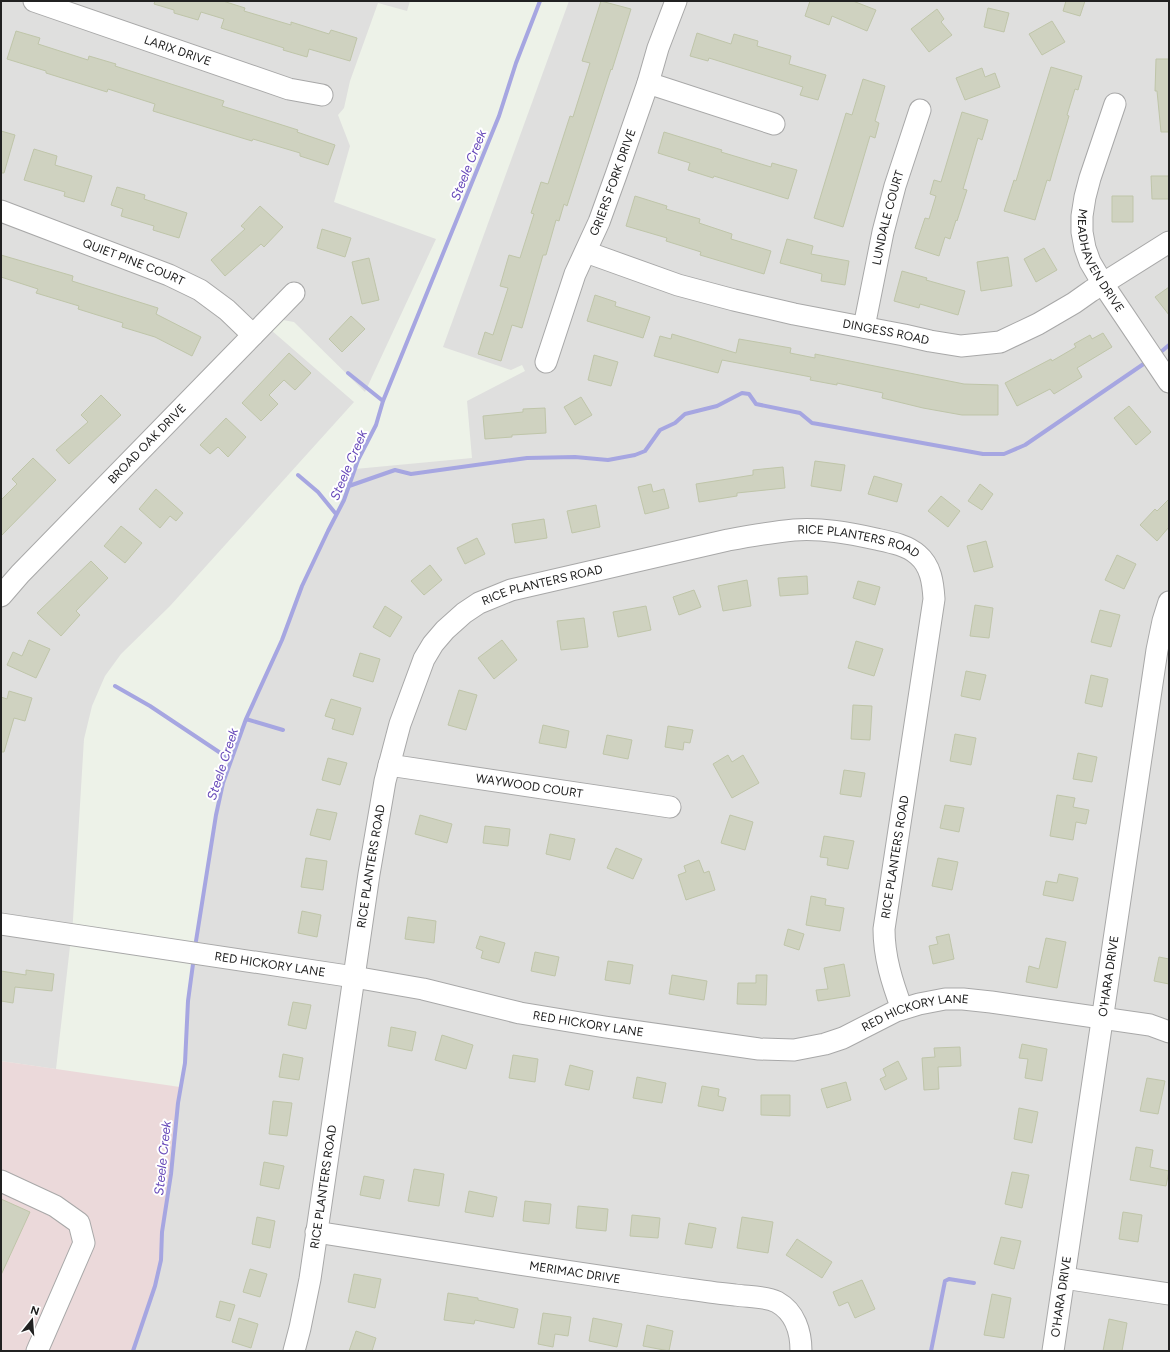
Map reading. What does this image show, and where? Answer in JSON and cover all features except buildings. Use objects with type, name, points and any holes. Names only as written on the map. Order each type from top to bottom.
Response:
[{"type":"street","name":"LARIX DRIVE","points":[[34,1],[290,89],[322,95]]},
{"type":"street","name":"GRIERS FORK DRIVE","points":[[546,362],[574,274],[586,252],[614,182],[648,83],[658,48],[676,1]]},
{"type":"street","points":[[648,83],[774,124]]},
{"type":"street","name":"MEADHAVEN DRIVE","points":[[1115,104],[1090,178],[1082,216],[1082,232],[1085,248],[1090,262],[1103,284],[1169,382]]},
{"type":"street","name":"LUNDALE COURT","points":[[864,327],[883,232],[895,186],[920,110]]},
{"type":"street","name":"QUIET PINE COURT","points":[[1,211],[169,275],[200,290],[228,310],[253,335]]},
{"type":"street","name":"DINGESS ROAD","points":[[586,252],[678,284],[727,298],[794,314],[961,346],[1000,342],[1038,324],[1074,303],[1169,242]]},
{"type":"street","name":"BROAD OAK DRIVE","points":[[1,596],[20,574],[294,293]]},
{"type":"street","name":"RICE PLANTERS ROAD","points":[[294,1351],[310,1279],[354,977],[385,781],[400,724],[424,659],[433,644],[445,630],[464,613],[479,603],[493,596],[511,590],[764,533],[796,530],[853,534],[909,548],[919,555],[927,566],[933,585],[934,599],[884,929],[884,945],[887,964],[894,989],[902,1009]]},
{"type":"street","name":"O'HARA DRIVE","points":[[1053,1351],[1157,650],[1163,621],[1169,602]]},
{"type":"street","name":"WAYWOOD COURT","points":[[389,765],[670,807]]},
{"type":"street","name":"RED HICKORY LANE","points":[[1,924],[354,977],[422,989],[520,1013],[605,1027],[771,1050],[794,1050],[825,1044],[843,1038],[902,1009],[945,999],[991,1002],[1150,1026],[1169,1032]]},
{"type":"street","points":[[1,1181],[55,1206],[79,1223],[84,1243],[36,1351]]},
{"type":"street","name":"MERIMAC DRIVE","points":[[316,1232],[460,1256],[714,1293],[767,1299],[784,1307],[791,1315],[798,1327],[801,1351]]},
{"type":"street","points":[[1064,1278],[1169,1294]]},
{"type":"shaded area","points":[[1,1],[410,1],[407,11],[378,3],[350,81],[344,108],[338,115],[350,146],[334,202],[436,239],[365,392],[294,322],[283,320],[271,330],[354,402],[170,606],[121,654],[105,676],[92,706],[84,739],[73,920],[56,1069],[1,1061]]},
{"type":"shaded area","points":[[569,1],[1169,1],[1169,1351],[133,1351],[155,1286],[161,1260],[162,1232],[171,1174],[178,1103],[185,1063],[188,1001],[200,914],[216,815],[223,783],[246,719],[282,640],[302,586],[344,500],[355,469],[472,458],[467,401],[525,371],[522,365],[511,370],[443,347]]},
{"type":"shaded area","points":[[1,1061],[180,1087],[171,1174],[162,1232],[161,1260],[155,1286],[133,1351],[1,1351]]},
{"type":"waterway","name":"Steele Creek","points":[[196,941],[216,815],[223,783],[246,719],[282,640],[302,586],[344,500],[358,460],[376,425],[383,401],[499,116],[516,63],[540,1]]},
{"type":"waterway","points":[[1162,351],[1169,345]]},
{"type":"waterway","points":[[349,486],[395,470],[411,474],[527,458],[575,457],[608,460],[635,455],[645,451],[660,430],[675,423],[685,414],[717,406],[742,393],[749,394],[756,404],[800,413],[812,423],[983,454],[1004,454],[1025,445],[1145,363]]},
{"type":"waterway","points":[[348,373],[383,401]]},
{"type":"waterway","points":[[298,475],[318,492],[336,514]]},
{"type":"waterway","points":[[115,686],[150,706],[231,760]]},
{"type":"waterway","points":[[246,719],[283,730]]},
{"type":"waterway","name":"Steele Creek","points":[[133,1351],[155,1286],[161,1260],[162,1232],[171,1174],[178,1103],[185,1063],[188,1001],[193,964]]},
{"type":"waterway","points":[[931,1351],[945,1281],[949,1279],[974,1283]]}]
